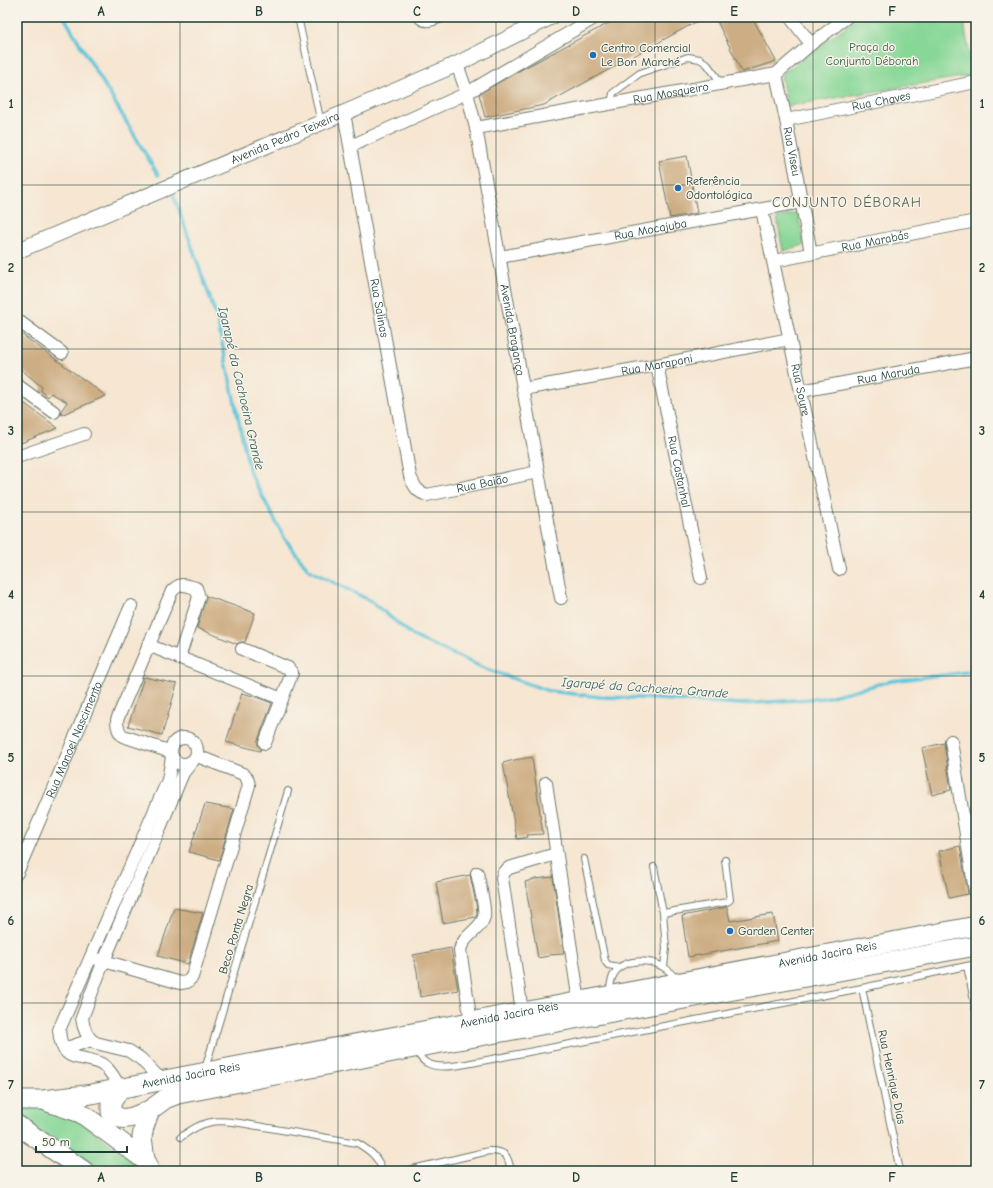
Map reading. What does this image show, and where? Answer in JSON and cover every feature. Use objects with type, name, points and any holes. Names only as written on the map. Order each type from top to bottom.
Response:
[{"type":"main road","name":"Avenida Jacira Reis","points":[[43,1100],[78,1096],[678,984],[976,926]]},
{"type":"main road","name":"Avenida Jacira Reis","points":[[120,1088],[110,1103],[111,1112],[120,1119],[150,1110],[165,1099],[194,1090],[414,1048],[976,946]]},
{"type":"main road","points":[[17,1094],[43,1100],[81,1114],[148,1165]]},
{"type":"main road","points":[[17,1100],[43,1100]]},
{"type":"main road","points":[[148,1165],[142,1143],[142,1132],[150,1110]]},
{"type":"main road","points":[[17,1125],[84,1171]]},
{"type":"street","points":[[420,17],[427,21],[439,17]]},
{"type":"street","name":"Avenida Pedro Teixeira","points":[[17,251],[457,64],[551,17]]},
{"type":"street","points":[[351,146],[467,93],[596,17]]},
{"type":"street","points":[[790,17],[811,44]]},
{"type":"street","points":[[776,74],[811,44],[847,17]]},
{"type":"street","name":"Avenida Bragança","points":[[457,64],[467,93],[476,128],[561,598]]},
{"type":"street","name":"Rua Mosqueiro","points":[[476,128],[776,74]]},
{"type":"street","name":"Rua Viseu","points":[[776,74],[811,253]]},
{"type":"street","name":"Rua Chaves","points":[[786,120],[976,82]]},
{"type":"street","name":"Rua Salinas","points":[[344,113],[410,476],[414,486],[420,493],[427,495]]},
{"type":"street","name":"Rua Mocajuba","points":[[500,257],[801,202]]},
{"type":"street","name":"Rua Soure","points":[[762,210],[839,569]]},
{"type":"street","name":"Rua Marabás","points":[[774,261],[976,221]]},
{"type":"street","points":[[17,320],[62,353]]},
{"type":"street","name":"Rua Marapani","points":[[523,388],[657,365],[790,339]]},
{"type":"street","name":"Rua Maruda","points":[[801,391],[976,358]]},
{"type":"street","name":"Rua Castanhal","points":[[657,365],[701,578]]},
{"type":"street","points":[[17,386],[54,412]]},
{"type":"street","points":[[17,457],[84,434]]},
{"type":"street","name":"Rua Baião","points":[[427,495],[538,472]]},
{"type":"street","points":[[91,956],[180,983],[187,982],[192,977],[249,785],[248,778],[244,774],[194,760],[182,764],[178,763],[172,754],[123,736],[119,733],[117,720],[148,645],[172,591],[183,584],[196,588],[199,597],[179,658]]},
{"type":"street","name":"Rua Manoel Nascimento","points":[[17,873],[132,606]]},
{"type":"street","points":[[148,645],[282,699]]},
{"type":"street","points":[[242,649],[288,668],[291,671],[291,676],[265,743]]},
{"type":"street","points":[[120,1088],[112,1073],[104,1066],[96,1062],[73,1057],[68,1054],[64,1049],[59,1030],[168,780],[172,754],[171,748],[176,740],[185,738],[193,740],[196,744],[198,752],[194,760],[183,773],[104,961],[82,1018],[83,1025],[91,1040],[96,1043],[129,1051],[141,1059],[161,1080]]},
{"type":"street","points":[[951,741],[976,897]]},
{"type":"street","points":[[546,783],[579,1002]]},
{"type":"street","points":[[522,1012],[502,878],[504,872],[510,868],[556,854]]},
{"type":"street","points":[[471,1022],[460,950],[461,944],[481,923],[484,916],[477,873]]},
{"type":"street","points":[[64,1049],[91,1040]]},
{"type":"lane","points":[[298,17],[321,123]]},
{"type":"lane","points":[[611,104],[613,93],[640,73],[688,57],[700,59],[707,64],[722,84]]},
{"type":"lane","name":"Beco Ponta Negra","points":[[204,1072],[288,791]]},
{"type":"lane","points":[[584,859],[605,961],[608,965],[619,968]]},
{"type":"lane","points":[[663,913],[727,902],[730,900],[724,860]]},
{"type":"lane","points":[[654,867],[663,913],[666,948],[664,967]]},
{"type":"lane","points":[[610,996],[610,984],[614,974],[619,968],[629,963],[642,961],[653,962],[664,967],[672,974],[678,984]]},
{"type":"lane","points":[[414,1048],[426,1063],[434,1066],[454,1066],[862,988],[976,964]]},
{"type":"lane","points":[[967,966],[976,1011]]},
{"type":"lane","name":"Rua Henrique Dias","points":[[862,988],[900,1171]]},
{"type":"lane","points":[[182,1137],[199,1125],[210,1121],[224,1120],[357,1143],[366,1148],[375,1156],[382,1171]]},
{"type":"lane","points":[[404,1171],[489,1151],[496,1151],[503,1152],[506,1155],[511,1171]]},
{"type":"green space","name":"Praça do Conjunto Déborah","points":[[858,17],[963,17],[973,75],[787,106],[781,75]]},
{"type":"green space","points":[[798,213],[804,245],[783,251],[777,218]]},
{"type":"green space","points":[[17,1105],[36,1105],[77,1120],[130,1158],[138,1171],[99,1171],[90,1163],[70,1150],[17,1120]]},
{"type":"building","name":"Centro Comercial Le Bon Marché","points":[[620,17],[705,17],[544,105],[485,117],[479,94]]},
{"type":"building","name":"Centro Comercial Le Bon Marché","points":[[715,17],[752,17],[776,61],[742,72]]},
{"type":"building","name":"Referência Odontológica","points":[[687,156],[697,213],[670,218],[659,161]]},
{"type":"building","points":[[17,331],[106,396],[61,415],[61,411],[67,402],[51,393],[48,397],[41,391],[42,387],[17,366]]},
{"type":"building","points":[[17,398],[58,428],[21,443],[17,440]]},
{"type":"building","points":[[206,596],[255,613],[245,642],[237,644],[197,628]]},
{"type":"building","points":[[144,677],[177,684],[162,735],[128,726]]},
{"type":"building","points":[[242,693],[272,703],[258,740],[258,745],[261,749],[260,751],[226,742]]},
{"type":"building","points":[[944,743],[951,790],[932,795],[922,748]]},
{"type":"building","points":[[532,757],[543,834],[527,835],[528,837],[517,839],[503,763]]},
{"type":"building","points":[[205,804],[234,809],[219,860],[189,852]]},
{"type":"building","points":[[960,846],[968,894],[949,898],[939,851]]},
{"type":"building","points":[[470,875],[476,903],[476,917],[443,923],[436,882]]},
{"type":"building","points":[[553,877],[564,954],[549,955],[538,958],[525,882]]},
{"type":"building","name":"Garden Center","points":[[727,907],[730,921],[773,914],[778,941],[688,957],[682,916]]},
{"type":"building","points":[[174,908],[203,913],[188,964],[158,956]]},
{"type":"building","points":[[451,948],[458,990],[420,997],[417,971],[413,955]]},
{"type":"waterway","name":"Igarapé da Cachoeira Grande","points":[[64,17],[158,175]]},
{"type":"waterway","name":"Igarapé da Cachoeira Grande","points":[[174,196],[216,315],[250,473],[285,539],[309,570],[369,600],[415,637],[486,669],[549,691],[600,697],[742,704],[824,698],[891,681],[976,671]]},
{"type":"place","name":"Centro Comercial Le Bon Marché","points":[[593,55]]},
{"type":"place","name":"Referência Odontológica","points":[[678,188]]},
{"type":"place","name":"Garden Center","points":[[730,931]]},
{"type":"district","name":"CONJUNTO DÉBORAH","points":[[847,202]]}]
